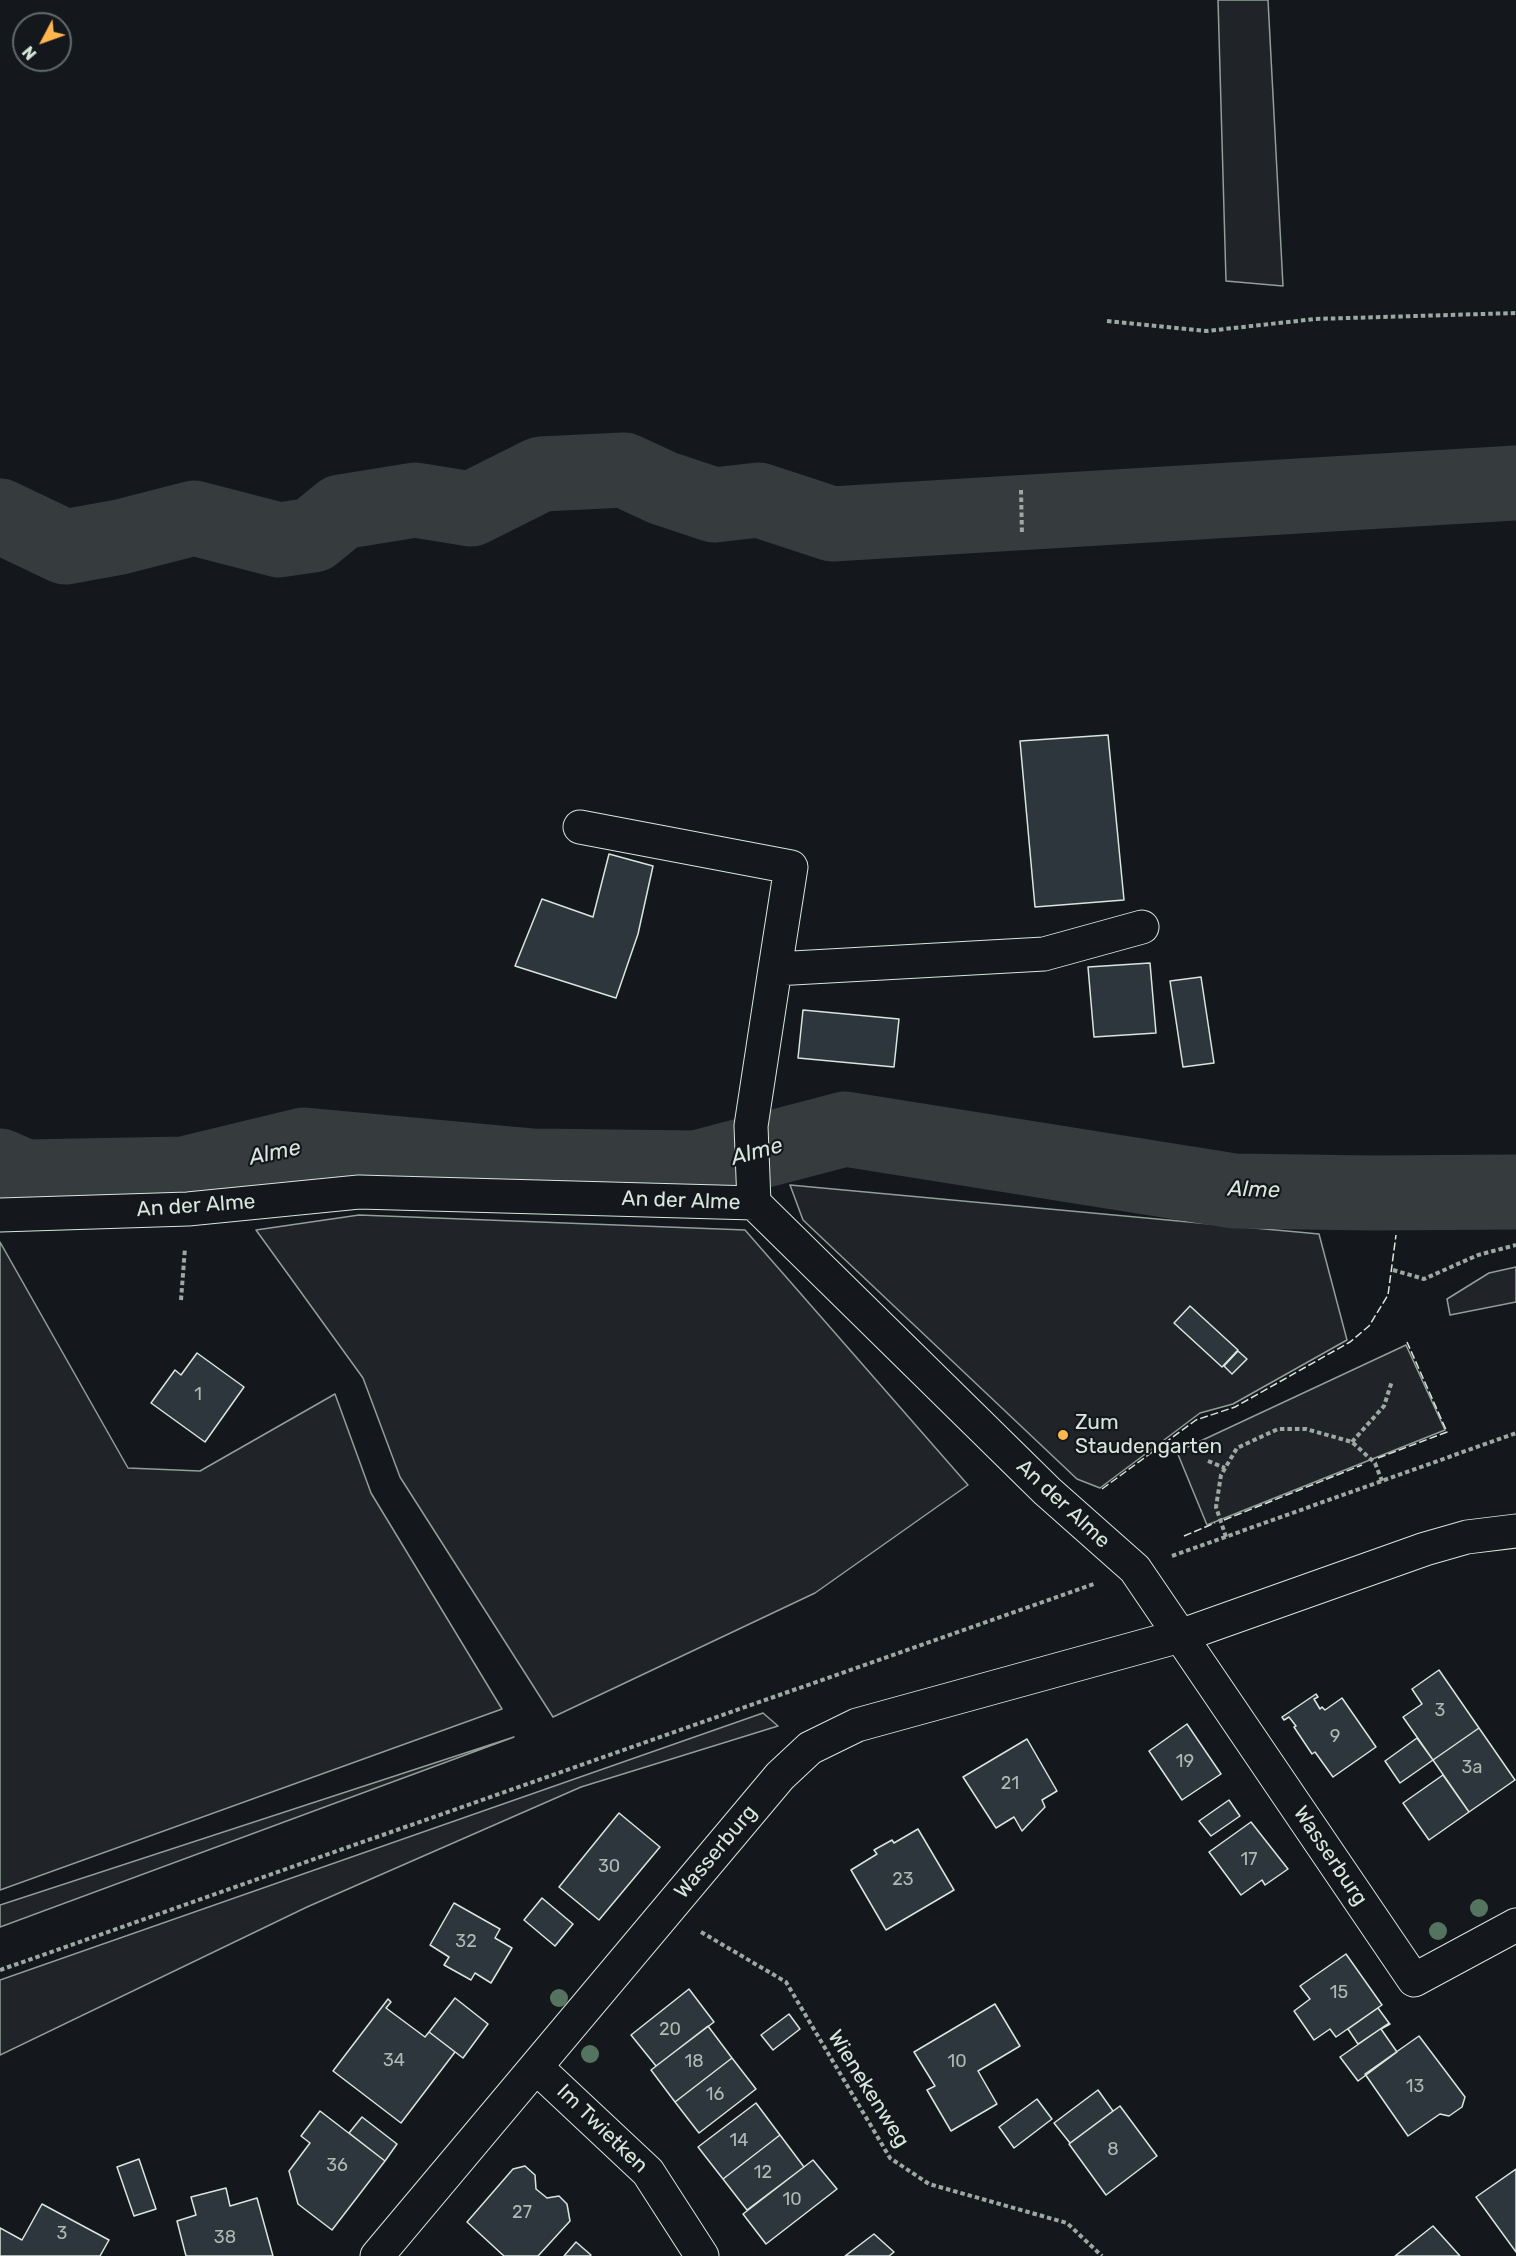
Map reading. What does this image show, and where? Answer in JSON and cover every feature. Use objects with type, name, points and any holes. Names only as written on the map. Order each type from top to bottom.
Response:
[{"type":"street","points":[[580,827],[791,867],[751,1126],[753,1188]]},
{"type":"street","points":[[776,969],[1044,954],[1142,927]]},
{"type":"street","name":"An der Alme","points":[[0,1215],[188,1209],[359,1192],[753,1188],[1047,1491],[1135,1569],[1180,1636]]},
{"type":"street","name":"Wasserburg","points":[[377,2256],[780,1776],[810,1748],[857,1725],[1180,1636],[1425,1549],[1467,1538],[1516,1531]]},
{"type":"street","name":"Wasserburg","points":[[1180,1636],[1414,1980],[1516,1925]]},
{"type":"street","name":"Im Twietken","points":[[536,2067],[648,2172],[702,2256]]},
{"type":"path","points":[[1107,321],[1207,331],[1315,319],[1516,313]]},
{"type":"path","points":[[1021,490],[1022,535]]},
{"type":"path","points":[[181,1300],[188,1209]]},
{"type":"path","points":[[1393,1270],[1424,1279],[1478,1256],[1516,1245]]},
{"type":"path","points":[[1352,1442],[1384,1406],[1392,1381]]},
{"type":"path","points":[[1226,1537],[1216,1507],[1221,1475],[1237,1448],[1278,1429],[1306,1429],[1352,1442],[1375,1463],[1382,1481]]},
{"type":"path","points":[[0,1970],[1516,1433]]},
{"type":"path","points":[[1208,1461],[1225,1468]]},
{"type":"path","name":"Wienekenweg","points":[[666,1912],[786,1982],[890,2158],[929,2184],[1067,2223],[1102,2256]]},
{"type":"shaded area","points":[[1218,0],[1268,0],[1283,286],[1226,281]]},
{"type":"shaded area","points":[[790,1185],[1319,1234],[1347,1340],[1233,1404],[1200,1413],[1100,1488],[1077,1479],[803,1220]]},
{"type":"shaded area","points":[[359,1215],[745,1230],[968,1485],[815,1593],[553,1717],[400,1477],[363,1378],[256,1230]]},
{"type":"shaded area","points":[[0,1242],[128,1468],[200,1471],[335,1394],[371,1493],[502,1709],[0,1890]]},
{"type":"shaded area","points":[[1516,1267],[1516,1302],[1450,1315],[1447,1299],[1489,1273]]},
{"type":"shaded area","points":[[1406,1345],[1445,1430],[1207,1525],[1177,1452]]},
{"type":"shaded area","points":[[763,1713],[778,1726],[581,1787],[307,1907],[0,2055],[0,1980]]},
{"type":"shaded area","points":[[514,1737],[0,1927],[0,1905]]},
{"type":"building","points":[[1108,735],[1124,900],[1035,907],[1020,741]]},
{"type":"building","points":[[609,854],[653,866],[638,934],[616,998],[515,966],[542,899],[593,917]]},
{"type":"building","points":[[1150,963],[1156,1033],[1094,1037],[1088,967]]},
{"type":"building","points":[[1201,977],[1214,1063],[1183,1067],[1170,981]]},
{"type":"building","points":[[803,1010],[899,1019],[894,1067],[798,1058]]},
{"type":"building","points":[[1190,1306],[1238,1350],[1222,1367],[1174,1323]]},
{"type":"building","points":[[1238,1351],[1247,1359],[1232,1374],[1224,1366]]},
{"type":"building","points":[[197,1353],[244,1387],[205,1442],[151,1403],[175,1370],[181,1375]]},
{"type":"building","points":[[1439,1670],[1479,1728],[1433,1760],[1403,1717],[1422,1704],[1412,1689]]},
{"type":"building","points":[[1316,1694],[1318,1697],[1314,1699],[1320,1709],[1322,1707],[1325,1710],[1342,1698],[1376,1747],[1333,1777],[1315,1752],[1312,1754],[1289,1717],[1284,1720],[1282,1717]]},
{"type":"building","points":[[1187,1724],[1221,1774],[1182,1800],[1149,1751]]},
{"type":"building","points":[[1479,1728],[1515,1780],[1469,1812],[1433,1760]]},
{"type":"building","points":[[1417,1738],[1433,1760],[1400,1783],[1385,1761]]},
{"type":"building","points":[[1027,1739],[1057,1791],[1042,1800],[1045,1807],[1022,1831],[1014,1817],[996,1828],[963,1777]]},
{"type":"building","points":[[1443,1775],[1469,1812],[1429,1840],[1403,1803]]},
{"type":"building","points":[[1229,1800],[1240,1816],[1211,1836],[1199,1821]]},
{"type":"building","points":[[619,1813],[660,1847],[599,1920],[559,1887]]},
{"type":"building","points":[[1251,1822],[1288,1869],[1265,1885],[1262,1880],[1241,1895],[1209,1852]]},
{"type":"building","points":[[918,1829],[954,1890],[886,1930],[851,1870],[877,1854],[874,1850],[892,1840],[894,1843]]},
{"type":"building","points":[[542,1898],[573,1924],[555,1946],[524,1920]]},
{"type":"building","points":[[454,1903],[500,1929],[495,1938],[512,1948],[491,1983],[475,1973],[471,1980],[444,1965],[449,1957],[430,1945]]},
{"type":"building","points":[[1346,1954],[1382,2005],[1336,2037],[1330,2029],[1314,2040],[1294,2011],[1310,1999],[1300,1986]]},
{"type":"building","points":[[689,1989],[714,2022],[656,2066],[631,2035]]},
{"type":"building","points":[[455,1998],[488,2024],[463,2058],[429,2032]]},
{"type":"building","points":[[388,1999],[391,2002],[386,2008],[425,2037],[429,2032],[455,2052],[401,2123],[333,2071]]},
{"type":"building","points":[[995,2004],[1020,2046],[978,2071],[997,2104],[951,2131],[927,2090],[935,2086],[914,2052]]},
{"type":"building","points":[[1378,2008],[1389,2023],[1358,2044],[1348,2029]]},
{"type":"building","points":[[789,2014],[800,2029],[773,2050],[761,2035]]},
{"type":"building","points":[[1389,2023],[1381,2029],[1397,2052],[1358,2081],[1340,2057]]},
{"type":"building","points":[[708,2026],[732,2058],[675,2102],[651,2070]]},
{"type":"building","points":[[1419,2036],[1465,2097],[1462,2107],[1449,2116],[1440,2114],[1408,2136],[1365,2074]]},
{"type":"building","points":[[732,2058],[756,2089],[699,2133],[675,2102]]},
{"type":"building","points":[[1098,2090],[1113,2111],[1070,2143],[1054,2123]]},
{"type":"building","points":[[1037,2099],[1052,2119],[1014,2148],[999,2127]]},
{"type":"building","points":[[756,2103],[780,2135],[723,2179],[698,2147]]},
{"type":"building","points":[[1120,2106],[1157,2156],[1106,2195],[1069,2144]]},
{"type":"building","points":[[320,2111],[385,2161],[332,2230],[298,2204],[289,2171],[310,2143],[301,2136]]},
{"type":"building","points":[[362,2117],[397,2144],[385,2161],[349,2133]]},
{"type":"building","points":[[780,2135],[804,2167],[747,2210],[723,2179]]},
{"type":"building","points":[[139,2159],[156,2209],[134,2216],[117,2167]]},
{"type":"building","points":[[813,2160],[837,2189],[766,2244],[743,2214]]},
{"type":"building","points":[[525,2166],[535,2175],[536,2189],[547,2198],[559,2196],[567,2204],[570,2221],[538,2256],[504,2256],[467,2222],[513,2169]]},
{"type":"building","points":[[1516,2169],[1516,2252],[1476,2197]]},
{"type":"building","points":[[226,2188],[230,2206],[257,2198],[273,2256],[186,2256],[177,2221],[196,2215],[191,2197]]},
{"type":"building","points":[[42,2204],[109,2240],[100,2256],[0,2256],[0,2228],[22,2240]]},
{"type":"building","points":[[1433,2226],[1460,2256],[1395,2256]]},
{"type":"building","points":[[874,2234],[894,2252],[889,2256],[845,2256]]},
{"type":"building","points":[[576,2242],[591,2255],[564,2256]]},
{"type":"waterway","points":[[0,516],[65,547],[120,537],[194,518],[279,540],[313,535],[341,512],[415,500],[471,509],[541,474],[624,470],[663,488],[714,505],[759,500],[832,524],[1516,483]]},
{"type":"waterway","name":"Alme","points":[[0,1166],[25,1177],[184,1174],[304,1145],[533,1166],[696,1168],[845,1129],[1234,1191],[1516,1192]]},
{"type":"fence","points":[[1102,1489],[1196,1420],[1235,1407],[1350,1342],[1369,1326],[1388,1295],[1396,1235]]},
{"type":"fence","points":[[1378,1458],[1447,1432],[1407,1342]]},
{"type":"fence","points":[[1224,1520],[1362,1465]]},
{"type":"fence","points":[[1184,1536],[1215,1523]]},
{"type":"place","name":"Zum Staudengarten","points":[[1063,1435]]}]
